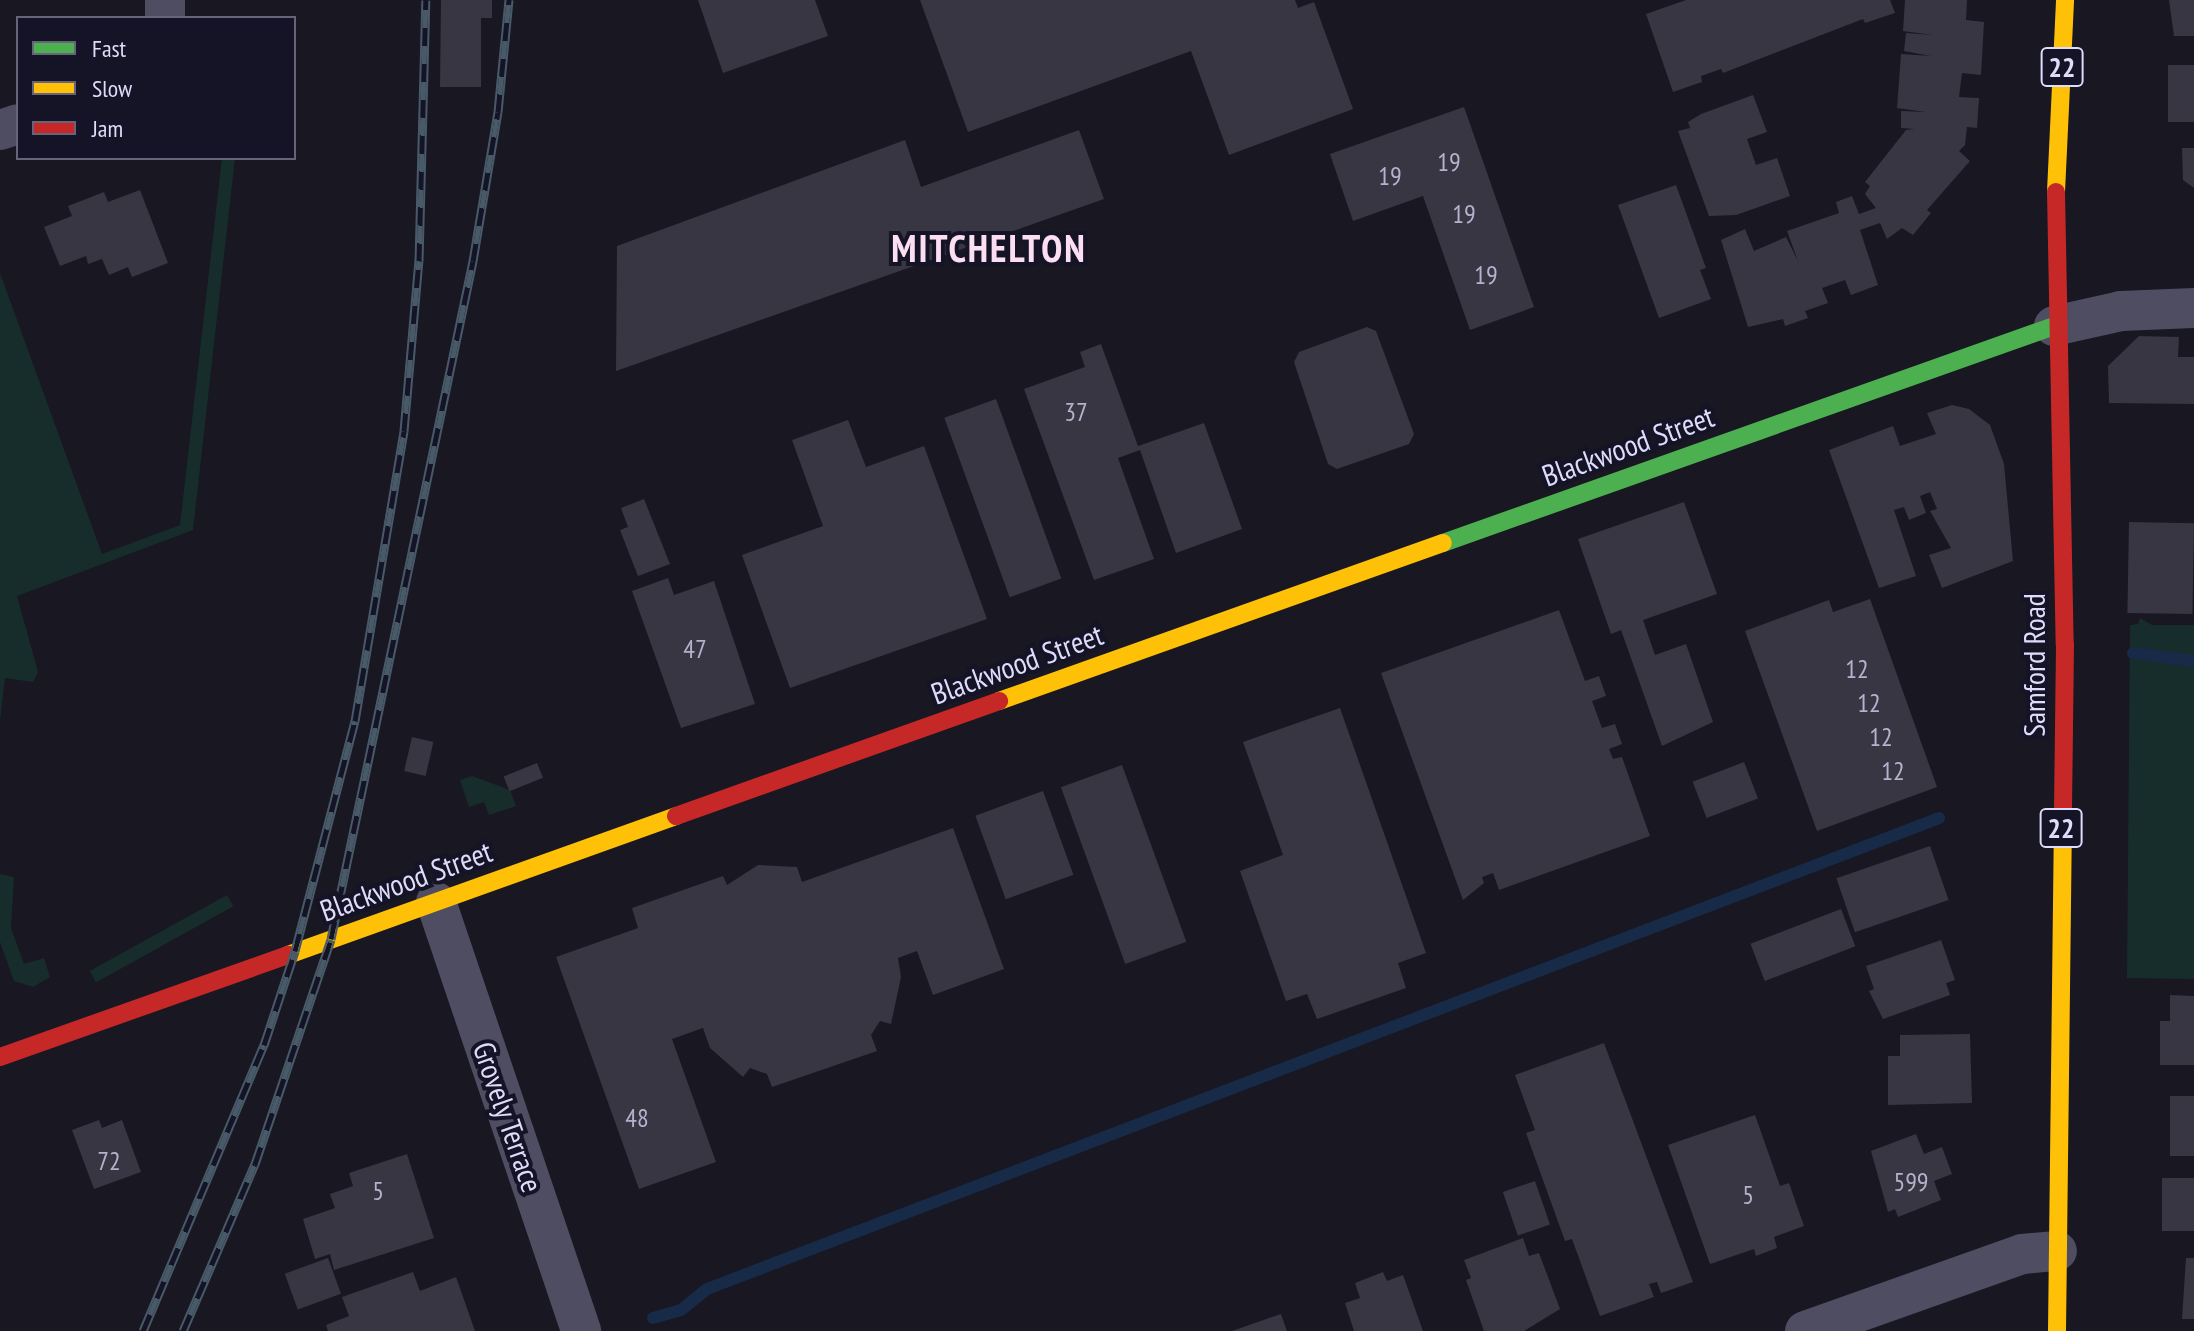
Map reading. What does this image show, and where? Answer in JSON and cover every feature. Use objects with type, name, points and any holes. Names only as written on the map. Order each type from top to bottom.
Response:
[{"type":"street","name":"Samford Road","points":[[2057,1331],[2065,645],[2054,326],[2056,135],[2065,0]]},
{"type":"street","points":[[2054,326],[2121,311],[2194,308]]},
{"type":"street","name":"Blackwood Street","points":[[0,1057],[2054,326]]},
{"type":"street","name":"Grovely Terrace","points":[[436,902],[581,1331]]},
{"type":"street","points":[[1805,1331],[2022,1254],[2057,1251]]},
{"type":"green space","points":[[222,160],[235,160],[193,530],[17,596],[38,672],[33,682],[5,678],[0,721],[0,273],[102,554],[180,525]]},
{"type":"green space","points":[[2140,618],[2152,625],[2194,625],[2194,979],[2127,978],[2130,625],[2138,624]]},
{"type":"green space","points":[[472,776],[510,790],[516,806],[489,815],[484,802],[469,807],[460,780]]},
{"type":"green space","points":[[0,874],[14,877],[11,928],[24,964],[44,958],[50,977],[33,987],[14,981],[0,942]]},
{"type":"green space","points":[[227,895],[233,906],[96,982],[90,971]]},
{"type":"building","points":[[441,0],[492,0],[492,18],[481,18],[481,87],[440,87]]},
{"type":"building","points":[[698,0],[815,0],[828,36],[723,73]]},
{"type":"building","points":[[920,0],[1295,0],[1298,8],[1314,2],[1353,109],[1229,155],[1191,51],[968,132]]},
{"type":"building","points":[[1686,0],[1890,0],[1895,13],[1865,23],[1863,19],[1723,73],[1721,69],[1701,76],[1702,82],[1673,92],[1646,14]]},
{"type":"building","points":[[1905,0],[1967,0],[1966,20],[1984,22],[1981,75],[1962,73],[1959,97],[1979,98],[1977,128],[1967,127],[1965,145],[1959,151],[1970,161],[1927,210],[1931,213],[1913,235],[1902,228],[1887,239],[1880,223],[1860,230],[1878,285],[1851,295],[1845,280],[1822,288],[1828,303],[1805,311],[1808,318],[1785,326],[1783,319],[1748,327],[1721,240],[1745,229],[1754,251],[1786,237],[1798,261],[1787,231],[1839,213],[1836,202],[1852,196],[1859,214],[1876,208],[1865,194],[1870,186],[1865,182],[1906,130],[1914,129],[1901,128],[1901,111],[1926,112],[1897,108],[1901,54],[1931,56],[1904,51],[1906,33],[1933,35],[1903,31]]},
{"type":"building","points":[[2169,0],[2194,0],[2194,36],[2174,36]]},
{"type":"building","points":[[2168,65],[2194,65],[2194,122],[2168,122]]},
{"type":"building","points":[[1753,95],[1767,132],[1747,139],[1756,165],[1777,158],[1790,196],[1736,215],[1709,216],[1678,131],[1690,128],[1688,122],[1701,114]]},
{"type":"building","points":[[1464,107],[1534,307],[1470,330],[1423,196],[1353,221],[1330,154]]},
{"type":"building","points":[[1079,130],[1104,199],[616,371],[617,246],[905,140],[921,187]]},
{"type":"building","points":[[2182,148],[2194,148],[2194,188],[2183,180]]},
{"type":"building","points":[[1676,185],[1706,268],[1700,270],[1711,299],[1659,318],[1618,205]]},
{"type":"building","points":[[140,190],[168,263],[132,277],[128,267],[109,275],[102,259],[88,264],[86,256],[60,266],[44,227],[72,216],[68,206],[104,192],[108,202]]},
{"type":"building","points":[[1367,327],[1376,331],[1414,434],[1409,444],[1337,469],[1328,464],[1294,362],[1299,352]]},
{"type":"building","points":[[2139,336],[2179,337],[2178,357],[2194,357],[2194,404],[2109,403],[2108,366]]},
{"type":"building","points":[[1101,344],[1138,446],[1204,423],[1242,529],[1176,553],[1140,450],[1118,458],[1154,559],[1094,580],[1024,389],[1085,367],[1080,352]]},
{"type":"building","points":[[996,399],[1061,578],[1010,597],[944,418]]},
{"type":"building","points":[[1952,405],[1969,409],[1990,425],[2004,464],[2013,561],[1942,588],[1929,555],[1951,548],[1930,511],[1937,509],[1930,492],[1920,496],[1926,513],[1909,520],[1904,507],[1894,510],[1916,576],[1879,588],[1829,450],[1893,426],[1900,446],[1936,434],[1927,413]]},
{"type":"building","points":[[848,420],[866,467],[924,446],[987,619],[790,688],[742,555],[823,526],[792,440]]},
{"type":"building","points":[[644,499],[670,564],[638,576],[620,530],[628,527],[621,508]]},
{"type":"building","points":[[1684,502],[1717,594],[1643,620],[1655,655],[1686,644],[1713,722],[1662,746],[1621,630],[1611,634],[1578,539]]},
{"type":"building","points":[[2129,522],[2194,523],[2192,614],[2127,613]]},
{"type":"building","points":[[668,578],[674,595],[714,581],[755,704],[681,728],[632,591]]},
{"type":"building","points":[[1870,599],[1937,787],[1817,831],[1745,631],[1829,600],[1833,612]]},
{"type":"building","points":[[1559,610],[1585,681],[1599,676],[1606,696],[1592,701],[1602,728],[1615,724],[1622,744],[1609,749],[1613,759],[1622,757],[1650,836],[1499,890],[1493,873],[1482,877],[1484,883],[1463,900],[1381,673]]},
{"type":"building","points":[[1340,708],[1426,953],[1398,963],[1406,988],[1317,1019],[1307,994],[1286,1001],[1240,871],[1283,855],[1243,742]]},
{"type":"building","points":[[412,737],[433,742],[426,776],[404,771]]},
{"type":"building","points":[[1744,762],[1758,798],[1707,818],[1693,782]]},
{"type":"building","points":[[537,763],[543,778],[510,791],[504,776]]},
{"type":"building","points":[[1122,765],[1186,942],[1125,964],[1061,787]]},
{"type":"building","points":[[1043,791],[1073,875],[1006,899],[975,816]]},
{"type":"building","points":[[953,828],[1004,969],[933,995],[917,951],[898,958],[901,977],[891,1024],[880,1021],[871,1035],[877,1051],[772,1087],[767,1074],[750,1068],[743,1077],[710,1048],[703,1028],[672,1039],[716,1162],[639,1189],[556,957],[638,928],[632,908],[723,876],[727,885],[758,865],[797,867],[802,882]]},
{"type":"building","points":[[1930,846],[1949,900],[1855,932],[1836,878]]},
{"type":"building","points":[[1841,909],[1855,946],[1765,981],[1750,944]]},
{"type":"building","points":[[1941,940],[1955,980],[1946,983],[1950,995],[1883,1019],[1869,991],[1874,989],[1866,966]]},
{"type":"building","points":[[2170,995],[2194,996],[2194,1065],[2160,1065],[2160,1021],[2170,1021]]},
{"type":"building","points":[[1970,1034],[1972,1103],[1888,1105],[1888,1056],[1900,1056],[1900,1035]]},
{"type":"building","points":[[1604,1043],[1693,1282],[1661,1293],[1657,1282],[1649,1284],[1654,1297],[1600,1316],[1572,1239],[1565,1241],[1526,1133],[1535,1130],[1515,1075]]},
{"type":"building","points":[[2170,1096],[2194,1096],[2194,1156],[2170,1156]]},
{"type":"building","points":[[1755,1115],[1780,1186],[1789,1183],[1804,1226],[1774,1237],[1777,1248],[1756,1256],[1754,1249],[1710,1264],[1668,1145]]},
{"type":"building","points":[[99,1120],[102,1128],[122,1120],[141,1172],[94,1189],[72,1130]]},
{"type":"building","points":[[1916,1134],[1924,1154],[1942,1147],[1952,1174],[1934,1181],[1941,1200],[1898,1217],[1895,1209],[1888,1212],[1871,1151]]},
{"type":"building","points":[[407,1154],[434,1238],[334,1270],[330,1254],[315,1259],[303,1219],[335,1208],[330,1194],[353,1186],[349,1173]]},
{"type":"building","points":[[2162,1178],[2194,1178],[2194,1231],[2162,1231]]},
{"type":"building","points":[[1535,1181],[1550,1224],[1518,1236],[1503,1192]]},
{"type":"building","points":[[1523,1238],[1529,1256],[1539,1253],[1560,1309],[1524,1331],[1484,1331],[1466,1280],[1471,1278],[1464,1260]]},
{"type":"building","points":[[328,1258],[341,1294],[298,1309],[285,1274]]},
{"type":"building","points":[[2186,1258],[2194,1258],[2194,1319],[2182,1319]]},
{"type":"building","points":[[413,1272],[420,1291],[456,1277],[475,1331],[328,1331],[326,1325],[349,1316],[342,1297]]},
{"type":"building","points":[[1383,1272],[1387,1281],[1403,1275],[1423,1331],[1354,1331],[1345,1303],[1360,1298],[1355,1283]]},
{"type":"building","points":[[1281,1314],[1287,1331],[1232,1331]]},
{"type":"waterway","points":[[2133,653],[2194,661]]},
{"type":"waterway","points":[[653,1318],[681,1310],[707,1289],[1939,818]]},
{"type":"railway","points":[[143,1331],[264,1045],[295,951],[355,721],[404,431],[419,261],[426,0]]},
{"type":"railway","points":[[183,1331],[255,1164],[331,939],[473,261],[498,112],[509,0]]},
{"type":"traffic: fast","points":[[1443,543],[2054,326]]},
{"type":"traffic: slow","points":[[2056,192],[2065,0]]},
{"type":"traffic: slow","points":[[999,701],[1443,543]]},
{"type":"traffic: slow","points":[[288,955],[676,816]]},
{"type":"traffic: slow","points":[[2057,1331],[2063,819]]},
{"type":"traffic: jam","points":[[2056,192],[2065,645],[2063,819]]},
{"type":"traffic: jam","points":[[676,816],[999,701]]},
{"type":"traffic: jam","points":[[0,1057],[288,955]]},
{"type":"district","name":"MITCHELTON","points":[[989,248]]}]
